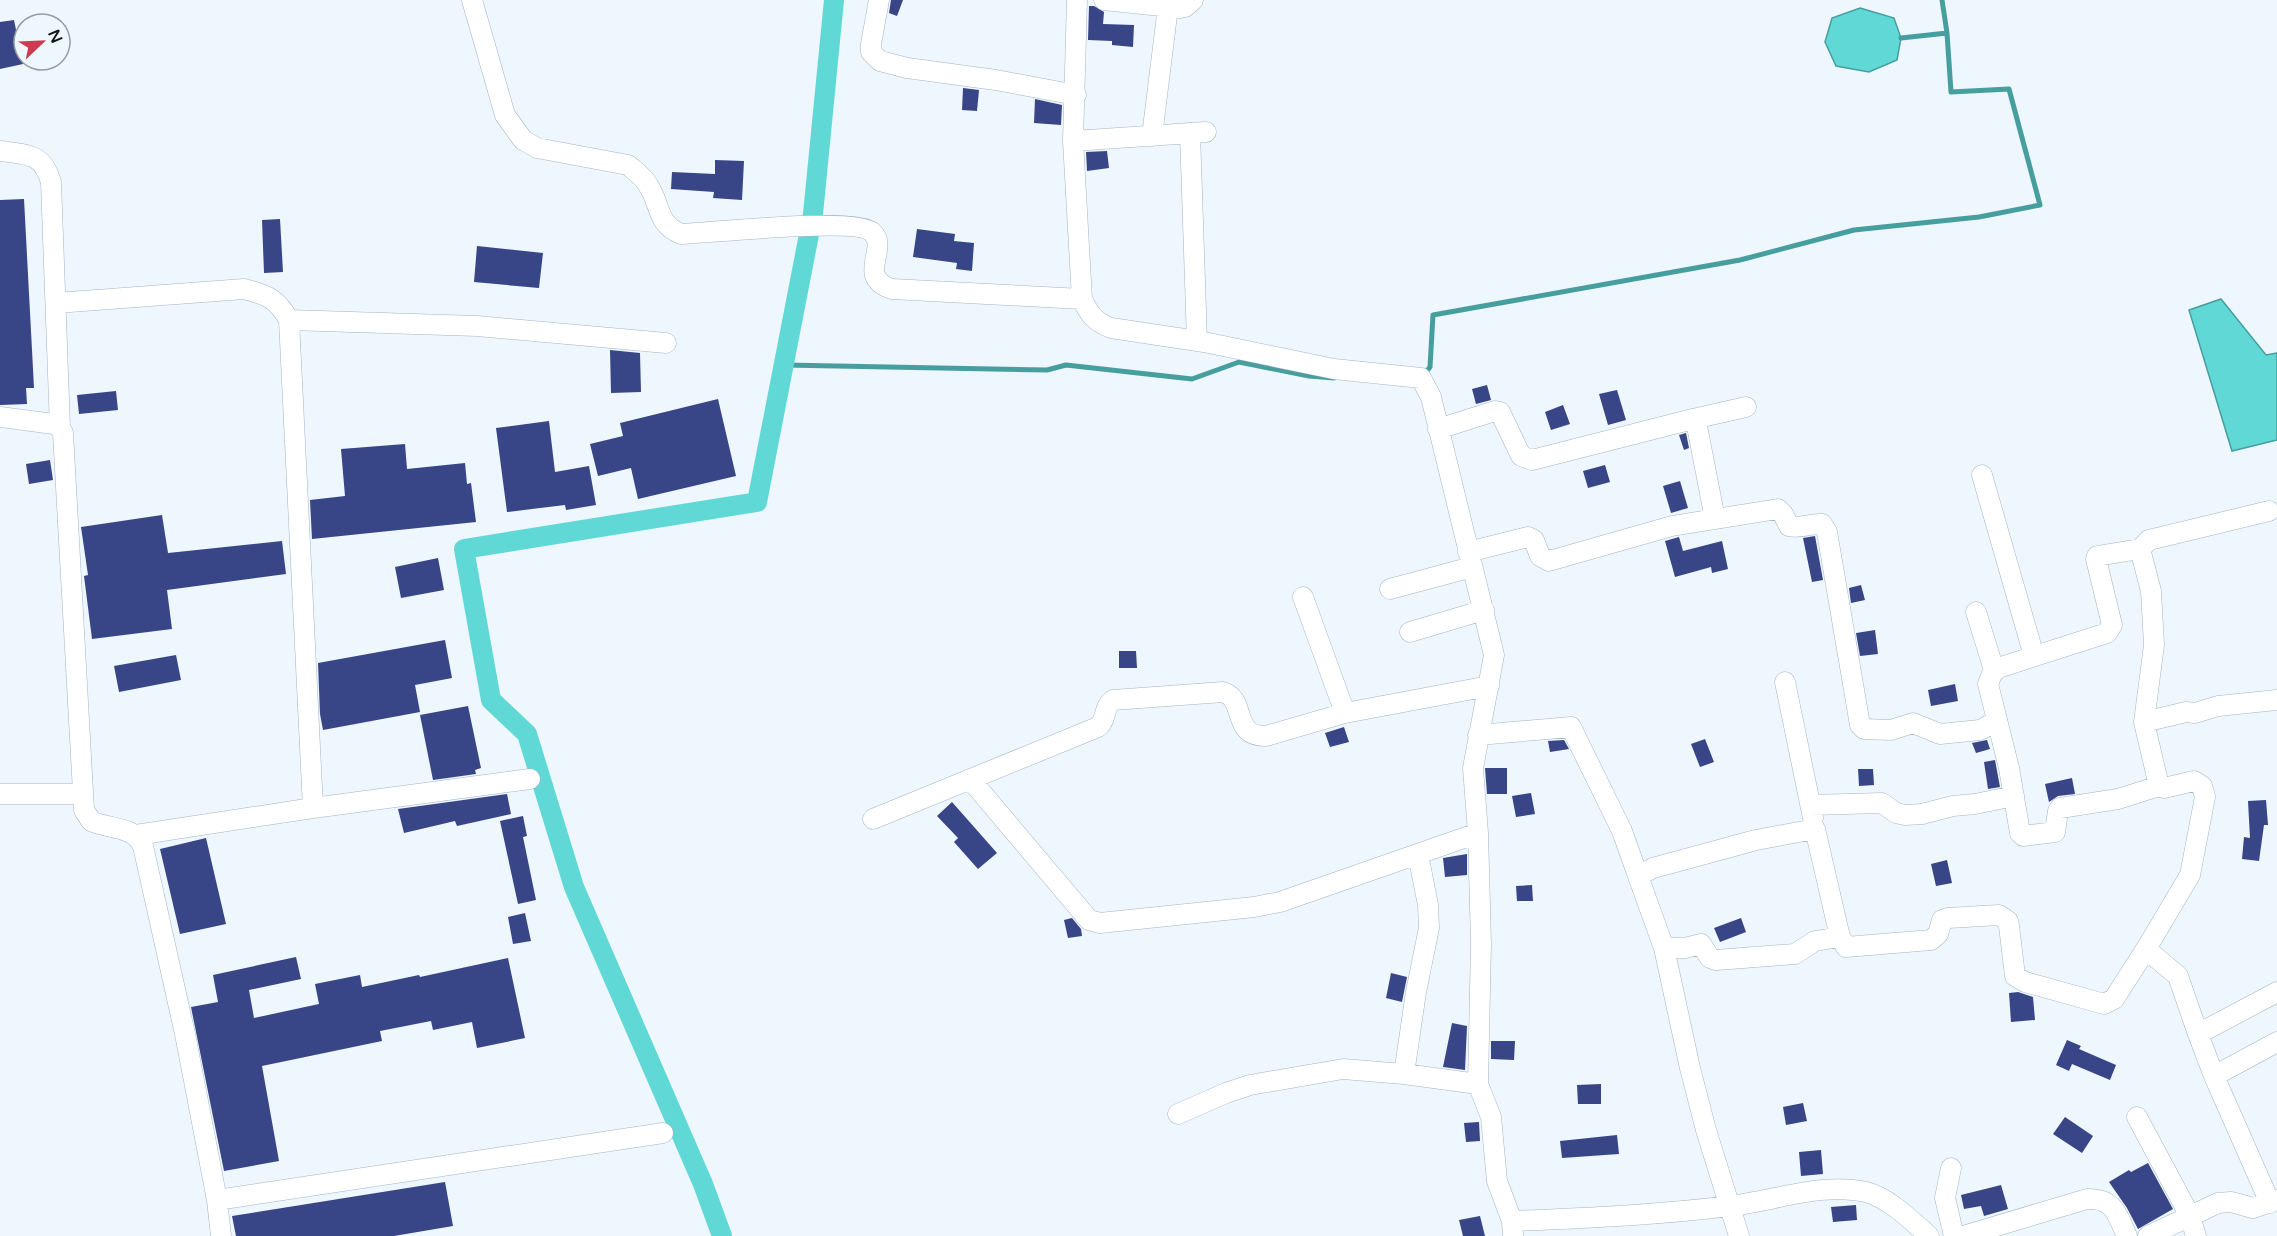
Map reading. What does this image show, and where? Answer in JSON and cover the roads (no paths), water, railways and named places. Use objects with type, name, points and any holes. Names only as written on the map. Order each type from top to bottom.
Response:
[{"type":"street","points":[[472,0],[505,115],[523,141],[537,148],[627,165],[639,173],[649,185],[663,221],[670,230],[681,234],[801,225],[857,227],[874,234],[877,242],[876,279],[880,285],[892,289],[1082,299]]},
{"type":"street","points":[[879,0],[871,52],[880,61],[907,68],[996,80],[1076,95]]},
{"type":"street","points":[[1077,0],[1073,141],[1082,299],[1088,312],[1097,323],[1111,328],[1197,341],[1334,369],[1421,378],[1431,397],[1494,655],[1473,768],[1482,944],[1478,1084],[1491,1117],[1497,1181],[1512,1228],[1583,1218],[1731,1206],[1822,1191],[1845,1190],[1878,1197],[1929,1236]]},
{"type":"street","points":[[1104,0],[1168,7],[1185,7],[1193,0]]},
{"type":"street","points":[[1152,136],[1168,7]]},
{"type":"street","points":[[1073,141],[1198,133],[1197,341]]},
{"type":"street","points":[[0,151],[37,158],[47,168],[51,182],[60,428],[63,434],[81,738],[82,794],[84,810],[91,821],[136,835],[313,808],[530,779]]},
{"type":"street","points":[[56,303],[244,289],[264,294],[274,300],[289,320],[313,808]]},
{"type":"street","points":[[289,320],[477,326],[666,343]]},
{"type":"street","points":[[1438,429],[1495,411],[1500,412],[1521,456],[1532,460],[1746,407]]},
{"type":"street","points":[[0,417],[54,424],[60,428]]},
{"type":"street","points":[[1693,419],[1697,426],[1715,519]]},
{"type":"street","points":[[1982,475],[2034,656]]},
{"type":"street","points":[[1390,589],[1528,537],[1534,540],[1540,556],[1549,561],[1672,526],[1778,510],[1792,527],[1818,523],[1825,527],[1860,724],[1864,729],[1887,731],[1914,723],[1940,734],[1980,730],[1998,721]]},
{"type":"street","points":[[1994,670],[2107,633],[2112,625],[2096,560],[2097,556],[2140,549],[2149,540],[2269,512]]},
{"type":"street","points":[[2140,549],[2151,591],[2154,645],[2144,722],[2159,786]]},
{"type":"street","points":[[1303,597],[1345,713]]},
{"type":"street","points":[[1410,632],[1484,610]]},
{"type":"street","points":[[1785,682],[1815,829],[1843,944],[1851,948],[1931,940],[1938,934],[1942,920],[1999,915],[2008,921],[2015,976],[2025,982],[2104,1004],[2114,999],[2190,875],[2205,797],[2202,786],[2194,781],[2164,788],[2159,786],[2118,800],[2060,808],[2055,832],[2027,837],[2020,833],[1998,721],[1988,684],[1994,670],[1976,612]]},
{"type":"street","points":[[873,819],[1098,727],[1102,724],[1108,704],[1113,700],[1223,692],[1233,699],[1244,727],[1256,736],[1266,736],[1345,713],[1490,686]]},
{"type":"street","points":[[2144,722],[2186,712],[2195,713],[2218,706],[2277,700]]},
{"type":"street","points":[[1478,735],[1571,726],[1622,831],[1664,948],[1706,1131],[1739,1236]]},
{"type":"street","points":[[970,779],[1093,922],[1122,921],[1271,904],[1478,833]]},
{"type":"street","points":[[0,794],[82,794]]},
{"type":"street","points":[[1811,805],[1882,803],[1896,813],[1905,815],[1922,814],[1953,806],[2014,796]]},
{"type":"street","points":[[1638,876],[1664,865],[1756,840],[1815,829]]},
{"type":"street","points":[[136,835],[143,846],[185,1034],[217,1200],[221,1236]]},
{"type":"street","points":[[1404,1074],[1416,992],[1429,928],[1428,905],[1418,854]]},
{"type":"street","points":[[1664,948],[1685,948],[1701,944],[1710,958],[1716,960],[1795,954],[1815,941],[1840,937]]},
{"type":"street","points":[[2146,949],[2178,976],[2214,1076],[2274,1202],[2247,1208],[2224,1201],[2148,1236]]},
{"type":"street","points":[[2198,1034],[2277,992]]},
{"type":"street","points":[[2214,1076],[2277,1042]]},
{"type":"street","points":[[1178,1114],[1250,1085],[1343,1069],[1478,1084]]},
{"type":"street","points":[[2137,1117],[2190,1216],[2196,1236]]},
{"type":"street","points":[[217,1200],[663,1133]]},
{"type":"street","points":[[1951,1168],[1945,1198],[1954,1236]]},
{"type":"street","points":[[1963,1236],[2087,1199],[2098,1199],[2113,1208],[2127,1236]]},
{"type":"water","points":[[1860,8],[1894,18],[1901,38],[1897,60],[1869,72],[1836,66],[1825,42],[1832,18]]},
{"type":"water","points":[[2221,299],[2266,355],[2277,353],[2277,440],[2232,451],[2189,310]]},
{"type":"waterway","points":[[722,1236],[703,1184],[574,887],[527,734],[491,700],[464,549],[757,502],[813,214],[834,0]]},
{"type":"waterway","points":[[1423,376],[1430,367],[1433,315],[1740,260],[1854,230],[1979,217],[2040,205],[2009,89],[1951,92],[1942,0]]},
{"type":"waterway","points":[[1901,38],[1947,33]]},
{"type":"waterway","points":[[784,365],[1047,370],[1066,365],[1192,379],[1239,362],[1309,376],[1334,378]]}]
